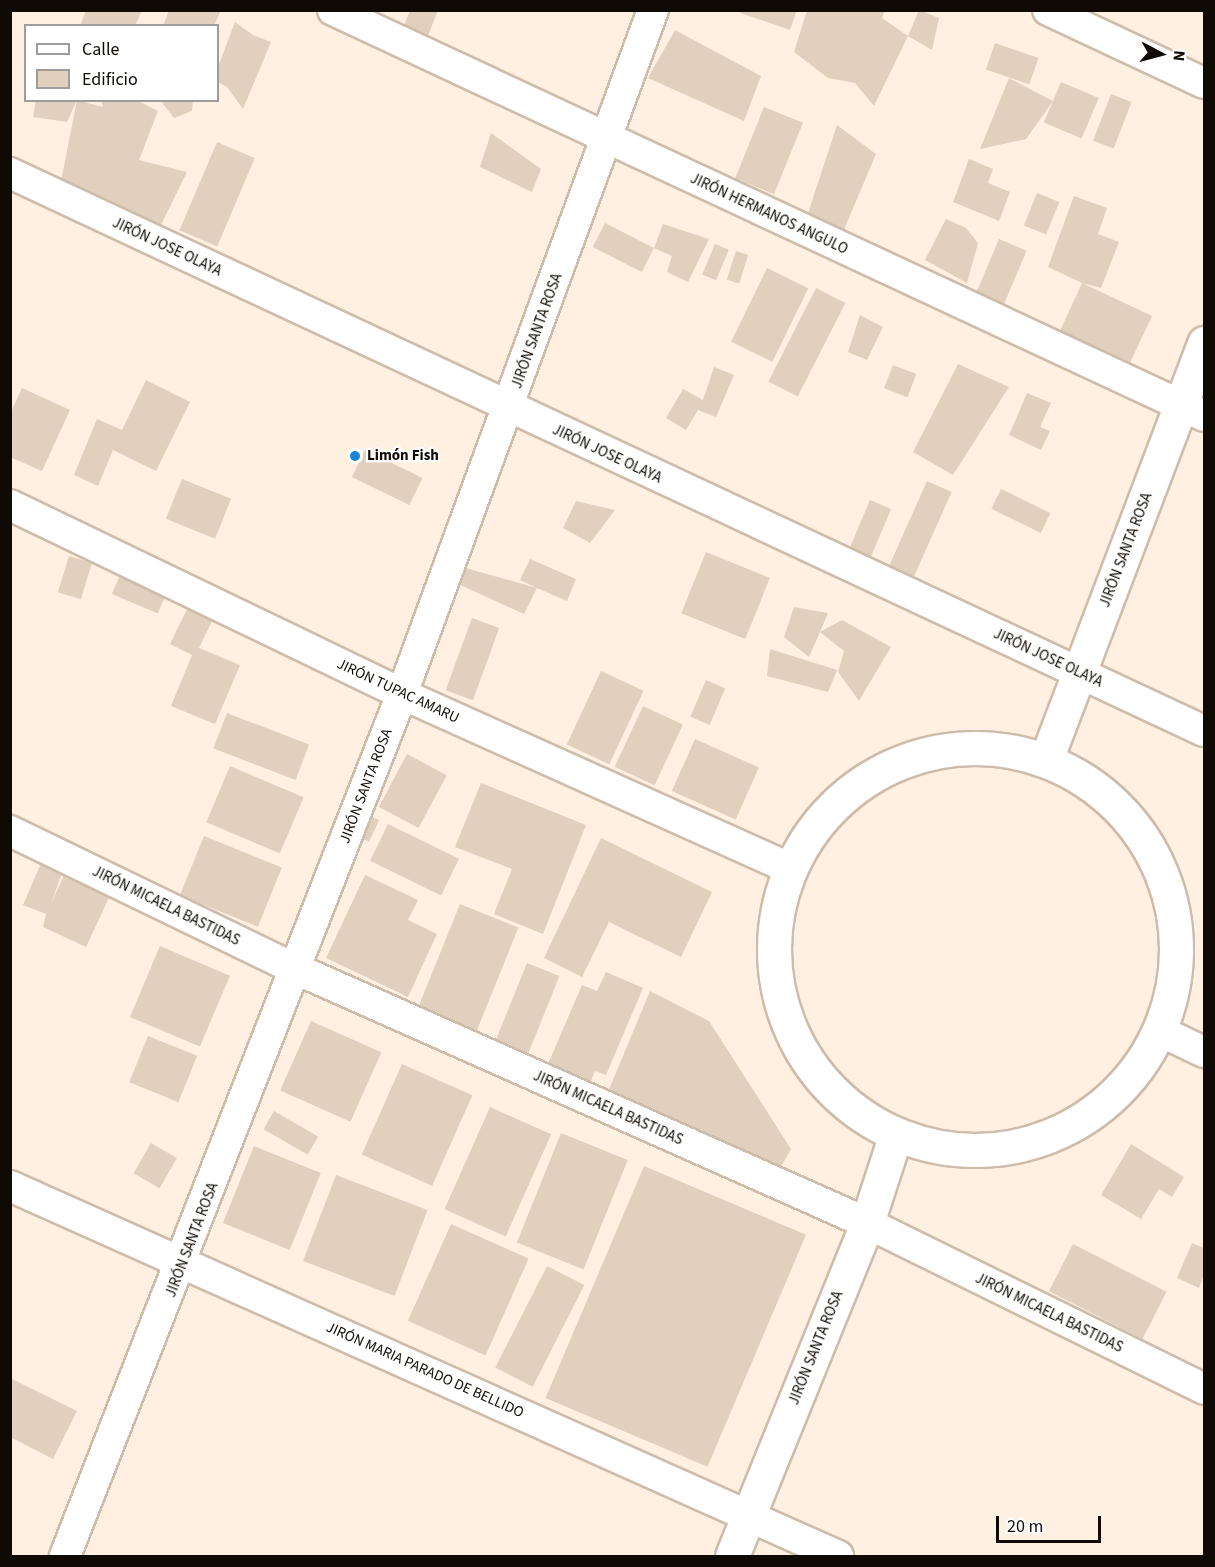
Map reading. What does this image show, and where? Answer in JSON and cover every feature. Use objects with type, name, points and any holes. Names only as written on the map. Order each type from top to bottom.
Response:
[{"type":"street","name":"JIRÓN HERMANOS ANGULO","points":[[333,10],[1193,411]]},
{"type":"street","name":"JIRÓN SANTA ROSA","points":[[65,1557],[183,1262],[402,694],[509,409],[605,137],[653,10]]},
{"type":"street","points":[[1048,10],[1204,83]]},
{"type":"street","name":"JIRÓN JOSE OLAYA","points":[[10,173],[509,409],[1204,731]]},
{"type":"street","name":"JIRÓN SANTA ROSA","points":[[1047,757],[1079,673],[1193,411],[1204,343]]},
{"type":"street","name":"JIRÓN TUPAC AMARU","points":[[10,505],[402,694],[789,868]]},
{"type":"street","points":[[971,745],[1047,757],[1117,801],[1163,870],[1179,951],[1162,1032],[1116,1097],[1050,1139],[972,1154],[895,1137],[830,1092],[786,1025],[772,946],[789,868],[832,804],[896,761],[971,745]]},
{"type":"street","name":"JIRÓN MICAELA BASTIDAS","points":[[10,831],[296,969],[867,1223],[1204,1389]]},
{"type":"street","points":[[1162,1032],[1204,1052]]},
{"type":"street","name":"JIRÓN SANTA ROSA","points":[[732,1557],[867,1223],[895,1137]]},
{"type":"street","name":"JIRÓN MARIA PARADO DE BELLIDO","points":[[10,1186],[838,1557]]},
{"type":"building","points":[[86,10],[142,10],[136,24],[81,24]]},
{"type":"building","points":[[169,10],[221,10],[215,24],[164,24]]},
{"type":"building","points":[[410,10],[438,10],[428,36],[404,26]]},
{"type":"building","points":[[732,10],[797,10],[790,30]]},
{"type":"building","points":[[807,10],[885,10],[882,18],[908,36],[874,106],[855,83],[828,78],[794,52]]},
{"type":"building","points":[[919,10],[939,18],[932,50],[908,36]]},
{"type":"building","points":[[235,22],[253,35],[271,42],[243,109],[227,87],[219,83],[219,64]]},
{"type":"building","points":[[675,30],[761,76],[744,121],[648,78]]},
{"type":"building","points":[[995,43],[1038,58],[1029,84],[986,69]]},
{"type":"building","points":[[1009,78],[1053,101],[1026,139],[980,149]]},
{"type":"building","points":[[1061,82],[1099,98],[1082,139],[1044,123]]},
{"type":"building","points":[[1111,94],[1132,102],[1114,149],[1093,141]]},
{"type":"building","points":[[36,102],[76,102],[67,122],[33,117]]},
{"type":"building","points":[[77,102],[103,107],[102,102],[140,102],[158,111],[139,160],[187,172],[158,231],[60,186]]},
{"type":"building","points":[[162,102],[193,102],[192,111],[174,118]]},
{"type":"building","points":[[764,107],[803,123],[774,194],[735,178]]},
{"type":"building","points":[[837,125],[876,154],[843,232],[808,213]]},
{"type":"building","points":[[491,133],[541,169],[532,192],[480,167]]},
{"type":"building","points":[[217,142],[255,158],[217,246],[179,230]]},
{"type":"building","points":[[969,159],[993,169],[988,183],[1010,192],[999,221],[953,202]]},
{"type":"building","points":[[1037,193],[1059,202],[1046,234],[1024,225]]},
{"type":"building","points":[[1074,196],[1107,208],[1098,234],[1119,242],[1101,288],[1082,283],[1048,267]]},
{"type":"building","points":[[946,219],[966,228],[978,243],[967,283],[925,260]]},
{"type":"building","points":[[605,223],[654,248],[642,272],[593,247]]},
{"type":"building","points":[[663,224],[709,239],[688,282],[667,272],[672,256],[654,248]]},
{"type":"building","points":[[999,239],[1027,251],[1004,304],[976,292]]},
{"type":"building","points":[[715,244],[729,250],[716,280],[702,274]]},
{"type":"building","points":[[736,251],[748,255],[739,284],[727,280]]},
{"type":"building","points":[[767,268],[808,288],[772,362],[731,342]]},
{"type":"building","points":[[1082,283],[1152,316],[1129,365],[1060,331]]},
{"type":"building","points":[[816,288],[845,303],[798,397],[768,382]]},
{"type":"building","points":[[860,315],[883,327],[867,360],[848,352]]},
{"type":"building","points":[[958,364],[1009,387],[953,475],[913,452]]},
{"type":"building","points":[[893,365],[916,374],[907,397],[884,388]]},
{"type":"building","points":[[714,367],[734,375],[716,417],[698,410],[686,430],[666,418],[683,389],[703,400]]},
{"type":"building","points":[[146,380],[190,402],[156,471],[113,450],[98,486],[74,475],[97,419],[122,430]]},
{"type":"building","points":[[22,388],[70,410],[42,471],[10,457],[10,414]]},
{"type":"building","points":[[1027,393],[1051,403],[1040,427],[1050,431],[1041,450],[1009,435]]},
{"type":"building","points":[[365,450],[423,478],[409,505],[352,477]]},
{"type":"building","points":[[182,479],[231,499],[215,539],[166,519]]},
{"type":"building","points":[[927,481],[952,492],[913,578],[889,567]]},
{"type":"building","points":[[1001,489],[1050,513],[1041,533],[991,509]]},
{"type":"building","points":[[870,500],[891,509],[870,558],[849,549]]},
{"type":"building","points":[[576,501],[615,510],[590,543],[563,528]]},
{"type":"building","points":[[706,552],[770,578],[745,639],[681,613]]},
{"type":"building","points":[[69,556],[92,563],[81,599],[58,592]]},
{"type":"building","points":[[530,559],[576,579],[567,601],[520,580]]},
{"type":"building","points":[[455,565],[537,588],[524,614],[447,579]]},
{"type":"building","points":[[122,570],[168,590],[158,613],[112,594]]},
{"type":"building","points":[[190,603],[215,615],[199,648],[240,665],[215,724],[171,706],[192,655],[170,644]]},
{"type":"building","points":[[794,607],[828,613],[809,657],[784,637]]},
{"type":"building","points":[[472,618],[499,628],[473,700],[446,690]]},
{"type":"building","points":[[842,620],[891,647],[859,701],[838,672],[844,651],[820,632]]},
{"type":"building","points":[[770,649],[837,670],[828,692],[767,676]]},
{"type":"building","points":[[601,671],[644,691],[609,764],[567,744]]},
{"type":"building","points":[[706,680],[725,688],[710,725],[690,717]]},
{"type":"building","points":[[643,706],[683,725],[655,785],[615,767]]},
{"type":"building","points":[[227,713],[309,745],[296,780],[213,748]]},
{"type":"building","points":[[695,739],[759,767],[736,820],[672,791]]},
{"type":"building","points":[[407,754],[447,775],[419,828],[379,807]]},
{"type":"building","points":[[230,766],[304,797],[280,853],[206,822]]},
{"type":"building","points":[[481,783],[586,825],[543,934],[494,914],[512,869],[455,847]]},
{"type":"building","points":[[362,812],[379,820],[369,842],[352,834]]},
{"type":"building","points":[[388,824],[459,859],[441,895],[370,861]]},
{"type":"building","points":[[204,836],[282,867],[258,927],[180,895]]},
{"type":"building","points":[[601,838],[712,892],[681,957],[609,922],[582,977],[544,958]]},
{"type":"building","points":[[42,861],[63,870],[51,904],[69,864],[113,889],[86,947],[43,927],[46,914],[23,905]]},
{"type":"building","points":[[365,875],[418,900],[408,920],[437,934],[408,997],[326,958]]},
{"type":"building","points":[[460,904],[518,928],[473,1041],[414,1017]]},
{"type":"building","points":[[160,946],[230,976],[200,1047],[130,1017]]},
{"type":"building","points":[[527,963],[559,976],[526,1058],[494,1045]]},
{"type":"building","points":[[606,972],[643,988],[606,1075],[595,1071],[587,1090],[545,1071],[582,985],[597,991]]},
{"type":"building","points":[[650,991],[709,1021],[791,1149],[774,1179],[605,1099]]},
{"type":"building","points":[[311,1021],[381,1052],[350,1122],[280,1090]]},
{"type":"building","points":[[148,1036],[197,1056],[178,1102],[129,1082]]},
{"type":"building","points":[[402,1064],[472,1095],[432,1186],[362,1154]]},
{"type":"building","points":[[490,1107],[551,1134],[506,1237],[444,1209]]},
{"type":"building","points":[[274,1111],[318,1136],[308,1155],[264,1129]]},
{"type":"building","points":[[561,1133],[628,1160],[584,1269],[517,1242]]},
{"type":"building","points":[[151,1143],[177,1158],[159,1188],[134,1173]]},
{"type":"building","points":[[1131,1144],[1184,1177],[1172,1197],[1159,1189],[1141,1219],[1101,1195]]},
{"type":"building","points":[[254,1146],[321,1173],[290,1250],[223,1223]]},
{"type":"building","points":[[644,1166],[806,1235],[708,1467],[546,1398]]},
{"type":"building","points":[[336,1175],[427,1210],[395,1296],[303,1261]]},
{"type":"building","points":[[451,1224],[529,1259],[486,1355],[408,1321]]},
{"type":"building","points":[[1192,1243],[1204,1248],[1204,1275],[1199,1288],[1177,1278]]},
{"type":"building","points":[[1073,1244],[1167,1292],[1142,1339],[1049,1291]]},
{"type":"building","points":[[547,1266],[584,1285],[533,1387],[495,1368]]},
{"type":"building","points":[[10,1378],[77,1411],[53,1459],[10,1437]]},
{"type":"place","name":"Limón Fish","points":[[355,456]]}]
